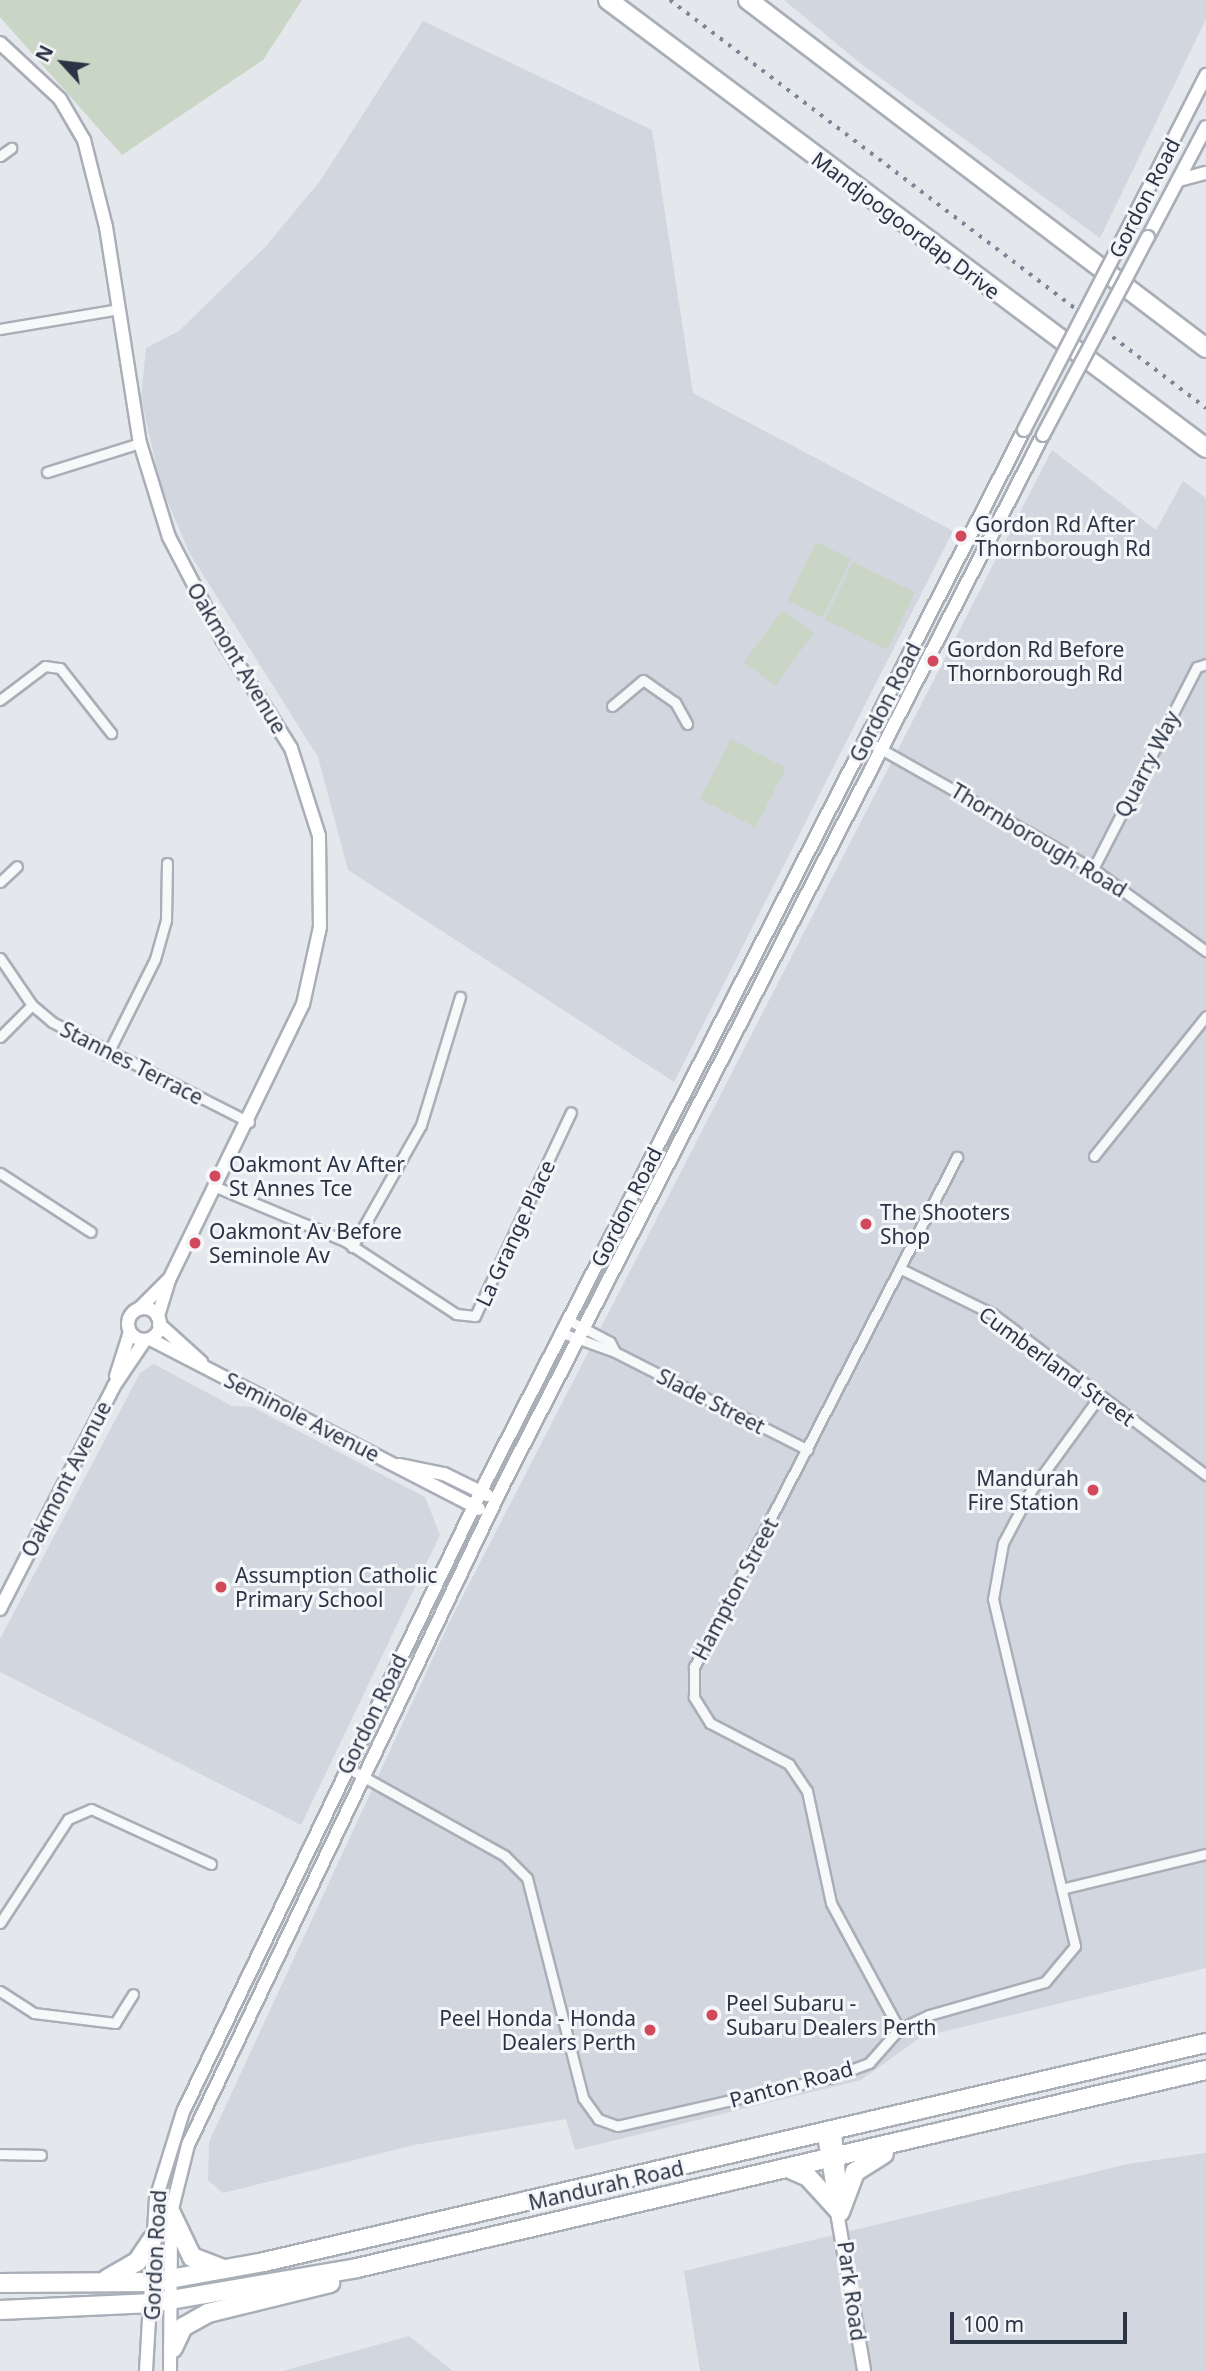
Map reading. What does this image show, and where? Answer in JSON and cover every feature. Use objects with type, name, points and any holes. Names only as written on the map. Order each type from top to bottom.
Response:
[{"type":"highway","name":"Mandjoogoordap Drive","points":[[608,0],[1206,448]]},
{"type":"highway","points":[[748,0],[1206,348]]},
{"type":"highway","name":"Mandurah Road","points":[[0,2283],[90,2285],[172,2280],[830,2135],[1206,2042]]},
{"type":"highway","name":"Mandurah Road","points":[[0,2310],[153,2303],[357,2268],[1206,2070]]},
{"type":"highway","points":[[790,2169],[808,2177],[840,2212],[855,2172],[919,2139]]},
{"type":"highway","points":[[171,2213],[192,2257],[225,2269]]},
{"type":"highway","points":[[90,2285],[124,2273],[152,2240]]},
{"type":"highway","points":[[173,2348],[183,2327],[208,2313],[324,2286],[357,2268]]},
{"type":"main road","name":"Oakmont Avenue","points":[[0,43],[60,99],[81,132],[96,179],[141,443],[169,537],[210,618],[291,748],[319,836],[321,907],[310,979],[290,1038],[169,1280],[159,1321],[114,1386],[0,1609]]},
{"type":"main road","name":"Gordon Road","points":[[146,2371],[153,2303],[152,2240],[161,2171],[209,2056],[346,1767],[481,1492],[1206,75]]},
{"type":"main road","name":"Gordon Road","points":[[170,2371],[173,2348],[171,2213],[188,2145],[488,1514],[1043,435],[1179,180],[1200,153],[1205,132]]},
{"type":"main road","points":[[1179,180],[1206,173]]},
{"type":"main road","name":"Oakmont Avenue","points":[[114,1386],[130,1332],[128,1321],[169,1280]]},
{"type":"main road","points":[[139,1310],[159,1321]]},
{"type":"main road","name":"Seminole Avenue","points":[[159,1321],[208,1370]]},
{"type":"main road","name":"Seminole Avenue","points":[[130,1332],[488,1514]]},
{"type":"main road","name":"Seminole Avenue","points":[[396,1465],[444,1474],[496,1500]]},
{"type":"main road","points":[[244,1983],[260,1991]]},
{"type":"main road","points":[[209,2056],[226,2063]]},
{"type":"main road","name":"Park Road","points":[[830,2135],[864,2371]]},
{"type":"street","points":[[0,156],[11,148]]},
{"type":"street","points":[[0,329],[119,309]]},
{"type":"street","points":[[47,472],[141,443]]},
{"type":"street","name":"Quarry Way","points":[[1093,869],[1197,667],[1206,664]]},
{"type":"street","points":[[0,700],[45,666],[60,668],[111,733]]},
{"type":"street","points":[[612,706],[643,680],[674,702],[687,724]]},
{"type":"street","name":"Thornborough Road","points":[[865,740],[1093,869],[1206,951]]},
{"type":"street","points":[[107,1055],[155,959],[166,920],[167,863]]},
{"type":"street","points":[[0,882],[17,866]]},
{"type":"street","name":"Stannes Terrace","points":[[0,958],[32,1005],[107,1055],[248,1122]]},
{"type":"street","points":[[352,1247],[421,1125],[460,997]]},
{"type":"street","points":[[0,1037],[32,1005]]},
{"type":"street","points":[[1094,1156],[1206,1016]]},
{"type":"street","name":"La Grange Place","points":[[216,1187],[352,1247],[456,1314],[475,1316],[571,1112]]},
{"type":"street","name":"Hampton Street","points":[[899,2029],[831,1903],[807,1791],[789,1764],[710,1723],[694,1698],[694,1667],[957,1157]]},
{"type":"street","points":[[0,1173],[91,1232]]},
{"type":"street","name":"Cumberland Street","points":[[901,1269],[993,1314],[1099,1397],[1206,1475]]},
{"type":"street","name":"Slade Street","points":[[568,1320],[610,1342],[615,1352]]},
{"type":"street","name":"Slade Street","points":[[562,1333],[577,1341],[615,1352],[808,1450]]},
{"type":"street","points":[[899,2029],[1003,1998],[1061,1970],[1075,1946],[1065,1888],[993,1598],[1003,1543],[1030,1492],[1099,1397]]},
{"type":"street","name":"Panton Road","points":[[346,1767],[505,1856],[527,1878],[583,2098],[598,2119],[617,2126],[829,2078],[869,2063],[899,2029]]},
{"type":"street","points":[[0,1923],[68,1819],[91,1809],[211,1864]]},
{"type":"street","points":[[1065,1888],[1206,1854]]},
{"type":"street","points":[[0,1991],[34,2013],[115,2023],[133,1994]]},
{"type":"street","points":[[0,2154],[41,2155]]},
{"type":"shaded area","points":[[784,0],[1206,0],[1206,19],[1100,238],[860,63]]},
{"type":"shaded area","points":[[423,21],[652,130],[693,393],[953,531],[674,1082],[348,870],[318,757],[190,554],[161,486],[141,399],[146,348],[179,331],[266,246],[320,181]]},
{"type":"shaded area","points":[[1052,450],[1156,530],[1183,481],[1206,498],[1206,1968],[921,2037],[861,2080],[575,2150],[566,2119],[414,2145],[223,2193],[208,2180],[209,2142],[450,1621]]},
{"type":"shaded area","name":"Assumption Catholic Primary School","points":[[154,1364],[232,1406],[252,1407],[425,1497],[440,1535],[301,1825],[0,1672],[0,1639],[140,1373]]},
{"type":"shaded area","points":[[1206,2153],[1206,2371],[700,2371],[684,2271],[1128,2164]]},
{"type":"shaded area","points":[[409,2336],[453,2371],[283,2371]]},
{"type":"green space","points":[[0,0],[302,0],[263,60],[122,155],[0,17]]},
{"type":"green space","points":[[816,542],[851,559],[823,618],[788,600]]},
{"type":"green space","points":[[853,562],[915,592],[887,650],[825,620]]},
{"type":"green space","points":[[782,610],[814,633],[775,686],[744,663]]},
{"type":"green space","points":[[731,739],[786,768],[771,797],[751,787],[771,798],[755,827],[700,799]]},
{"type":"railway","points":[[670,0],[1206,408]]},
{"type":"place","name":"Gordon Rd After Thornborough Rd","points":[[961,536]]},
{"type":"place","name":"Gordon Rd Before Thornborough Rd","points":[[933,661]]},
{"type":"place","name":"Oakmont Av After St Annes Tce","points":[[215,1176]]},
{"type":"place","name":"The Shooters Shop","points":[[866,1224]]},
{"type":"place","name":"Oakmont Av Before Seminole Av","points":[[195,1243]]},
{"type":"place","name":"Mandurah Fire Station","points":[[1093,1490]]},
{"type":"place","name":"Assumption Catholic Primary School","points":[[221,1587]]},
{"type":"place","name":"Peel Subaru - Subaru Dealers Perth","points":[[712,2015]]},
{"type":"place","name":"Peel Honda - Honda Dealers Perth","points":[[650,2030]]}]
